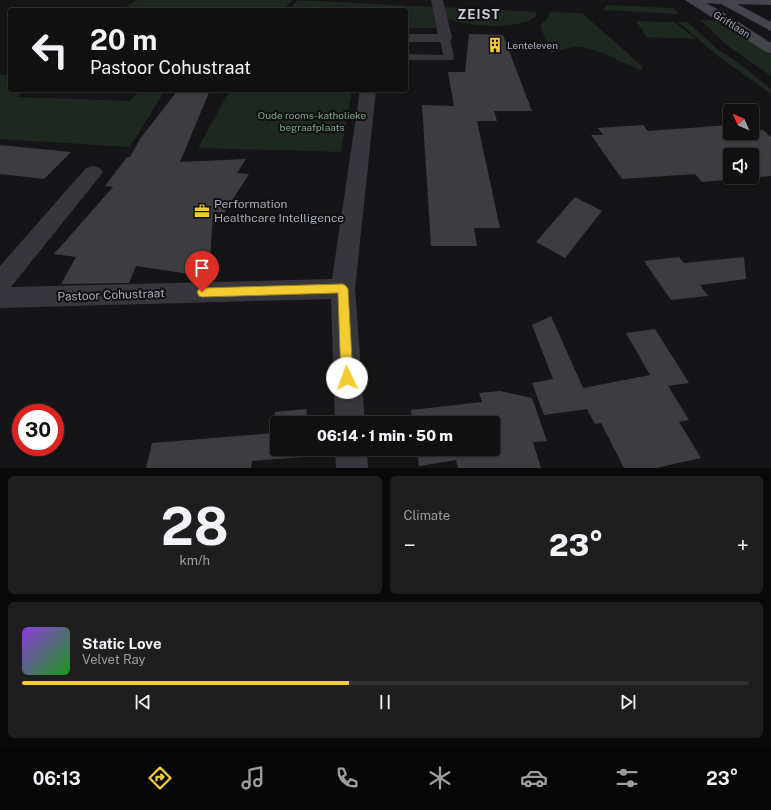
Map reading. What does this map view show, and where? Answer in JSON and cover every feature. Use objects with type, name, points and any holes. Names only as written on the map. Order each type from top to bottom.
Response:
[{"type":"street","points":[[408,38],[445,38],[437,0]]},
{"type":"street","name":"Griftlaan","points":[[691,0],[722,17],[771,49]]},
{"type":"street","points":[[704,0],[771,2]]},
{"type":"street","name":"Griftlaan","points":[[722,0],[771,27]]},
{"type":"street","points":[[350,416],[343,289],[368,92]]},
{"type":"street","points":[[0,282],[93,172]]},
{"type":"street","name":"Pastoor Cohustraat","points":[[0,298],[343,289]]},
{"type":"street","points":[[351,456],[352,468]]},
{"type":"lane","points":[[408,57],[449,58],[445,38]]},
{"type":"green space","points":[[137,0],[293,0],[284,8],[125,8]]},
{"type":"green space","points":[[298,0],[432,7],[437,28],[408,28],[408,8],[290,8]]},
{"type":"green space","points":[[607,5],[673,8],[679,14],[603,10]]},
{"type":"green space","points":[[443,7],[536,12],[536,16],[526,22],[513,25],[483,25],[463,23],[445,18]]},
{"type":"green space","points":[[550,12],[582,13],[643,67],[640,70],[610,56],[586,48],[575,47],[551,52],[540,26],[549,16]]},
{"type":"green space","points":[[700,20],[719,21],[771,53],[771,76],[728,46]]},
{"type":"green space","points":[[636,21],[674,22],[696,39],[647,37]]},
{"type":"green space","points":[[678,22],[688,22],[716,48],[740,64],[771,89],[771,94],[719,57]]},
{"type":"green space","points":[[0,75],[8,75],[8,92],[22,92],[17,97],[130,101],[138,92],[164,92],[130,147],[0,139]]},
{"type":"green space","name":"Oude rooms-katholieke begraafplaats","points":[[229,92],[352,92],[341,152],[198,148]]},
{"type":"building","points":[[469,34],[503,35],[532,111],[494,111],[497,121],[477,121],[500,228],[474,228],[477,246],[431,246],[422,105],[454,106],[448,72],[465,72]]},
{"type":"building","points":[[176,92],[209,92],[180,162],[246,159],[237,173],[249,174],[224,213],[213,212],[209,277],[136,266],[129,283],[61,284],[76,257],[54,254],[113,187],[105,186],[127,157],[130,157],[140,139]]},
{"type":"building","points":[[643,125],[648,131],[723,126],[723,140],[759,140],[759,130],[763,130],[771,137],[771,176],[759,177],[759,148],[723,148],[723,180],[702,182],[695,174],[622,179],[591,135],[603,135],[598,128]]},
{"type":"building","points":[[0,145],[71,152],[44,179],[0,174]]},
{"type":"building","points":[[575,197],[602,211],[565,258],[536,242]]},
{"type":"building","points":[[679,257],[684,263],[744,257],[746,279],[700,285],[708,296],[671,300],[644,261]]},
{"type":"building","points":[[551,316],[583,388],[650,375],[626,333],[655,329],[689,383],[668,386],[689,420],[679,422],[701,458],[656,468],[624,468],[601,423],[595,424],[587,409],[544,415],[532,383],[553,379],[532,325]]},
{"type":"building","points":[[500,391],[532,398],[547,441],[533,442],[541,468],[458,468],[456,460],[419,466],[418,456],[500,456],[500,416],[412,416],[411,410],[482,402],[479,393]]},
{"type":"building","points":[[307,409],[306,416],[275,416],[275,412]]},
{"type":"building","points":[[270,433],[270,456],[304,456],[252,461],[251,468],[146,468],[152,443]]},
{"type":"place","name":"Lenteleven","points":[[495,45]]},
{"type":"place","name":"Performation Healthcare Intelligence","points":[[202,211]]},
{"type":"district","name":"ZEIST","points":[[479,14]]},
{"type":"route","points":[[202,292],[343,289],[347,378]]}]
